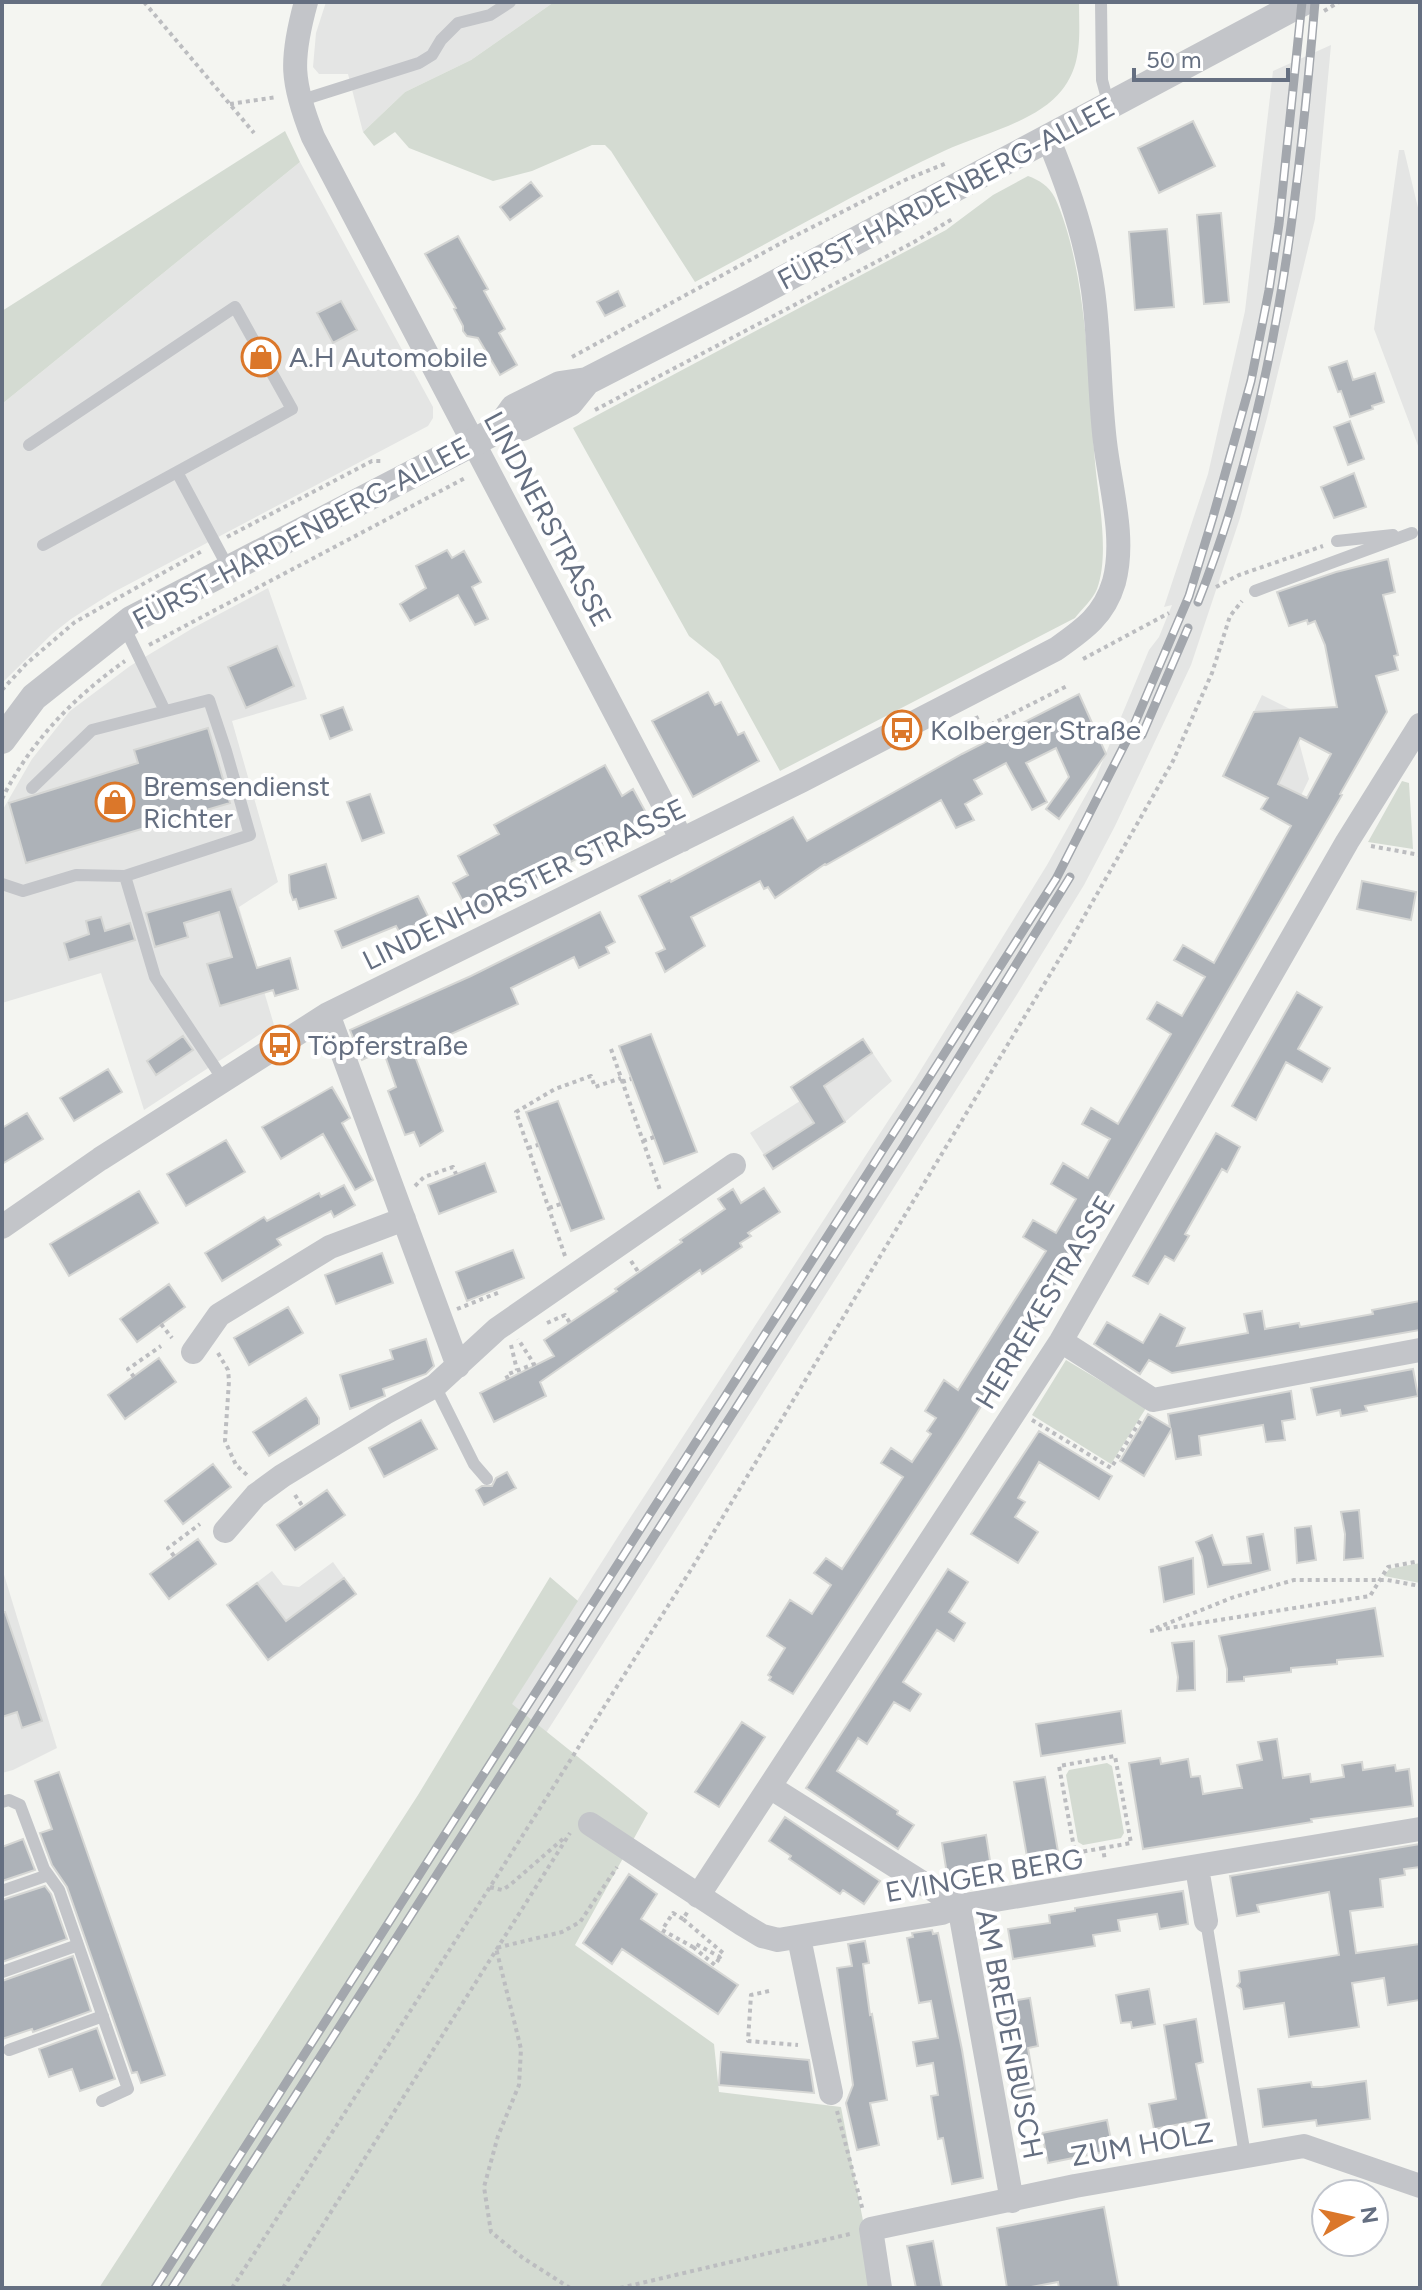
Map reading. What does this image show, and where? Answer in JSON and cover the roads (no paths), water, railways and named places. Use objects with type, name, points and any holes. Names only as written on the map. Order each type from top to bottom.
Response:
[{"type":"street","name":"LINDNERSTRASSE","points":[[306,2],[296,41],[295,73],[288,99],[487,435],[682,840]]},
{"type":"street","name":"FÜRST-HARDENBERG-ALLEE","points":[[2,740],[34,697],[124,626],[487,435],[514,408],[560,385],[587,381],[1303,2]]},
{"type":"street","name":"LINDENHORSTER STRASSE","points":[[2,1227],[100,1159],[328,1014],[682,840],[1056,649],[1090,625],[1113,585],[1118,552],[1117,532],[1102,419],[1093,290],[1082,237],[1048,138]]},
{"type":"street","name":"HERREKESTRASSE","points":[[698,1896],[1061,1341],[1347,842],[1420,725]]},
{"type":"street","points":[[328,1014],[458,1366]]},
{"type":"street","points":[[225,1531],[262,1491],[310,1457],[435,1386],[497,1329],[734,1165]]},
{"type":"street","points":[[193,1352],[219,1315],[330,1247],[404,1219]]},
{"type":"street","points":[[1061,1341],[1153,1400],[1420,1350]]},
{"type":"street","name":"AM BREDENBUSCH","points":[[770,1787],[959,1906],[1012,2201]]},
{"type":"street","name":"EVINGER BERG","points":[[580,1828],[629,1850],[762,1936],[778,1940],[942,1913],[959,1906],[1420,1829]]},
{"type":"street","points":[[1197,1868],[1206,1921]]},
{"type":"street","points":[[799,1938],[831,2093]]},
{"type":"street","name":"ZUM HOLZ","points":[[880,2288],[871,2229],[1075,2186],[1304,2146],[1420,2186]]},
{"type":"lane","points":[[288,99],[419,63],[432,55],[441,40],[458,23],[490,15],[510,2]]},
{"type":"lane","points":[[1101,2],[1102,80],[1109,106]]},
{"type":"lane","points":[[29,445],[235,307],[292,409],[43,545]]},
{"type":"lane","points":[[177,472],[229,569]]},
{"type":"lane","points":[[1337,541],[1416,534]]},
{"type":"lane","points":[[1255,591],[1416,534]]},
{"type":"lane","points":[[124,626],[165,711]]},
{"type":"lane","points":[[2,884],[23,891],[76,875],[125,876],[250,835],[209,700],[92,730],[32,788]]},
{"type":"lane","points":[[125,876],[155,977],[224,1081]]},
{"type":"lane","points":[[435,1386],[474,1464],[487,1479]]},
{"type":"lane","points":[[2,1802],[9,1800],[20,1805],[48,1875],[59,1890],[128,2089],[102,2101]]},
{"type":"lane","points":[[2,1891],[48,1875]]},
{"type":"lane","points":[[1206,1921],[1245,2155]]},
{"type":"lane","points":[[2,1972],[78,1945]]},
{"type":"lane","points":[[9,2050],[103,2016]]},
{"type":"railway","points":[[155,2288],[1056,879],[1131,732],[1189,596],[1251,381],[1279,224],[1302,2]]},
{"type":"railway","points":[[1198,602],[1246,456],[1279,306],[1291,231],[1315,2]]},
{"type":"railway","points":[[1142,735],[1188,628]]},
{"type":"railway","points":[[172,2288],[904,1146],[1070,877]]},
{"type":"place","name":"A.H Automobile","points":[[261,357]]},
{"type":"place","name":"Kolberger Straße","points":[[902,730]]},
{"type":"place","name":"Bremsendienst Richter","points":[[115,802]]},
{"type":"place","name":"Töpferstraße","points":[[280,1045]]}]
